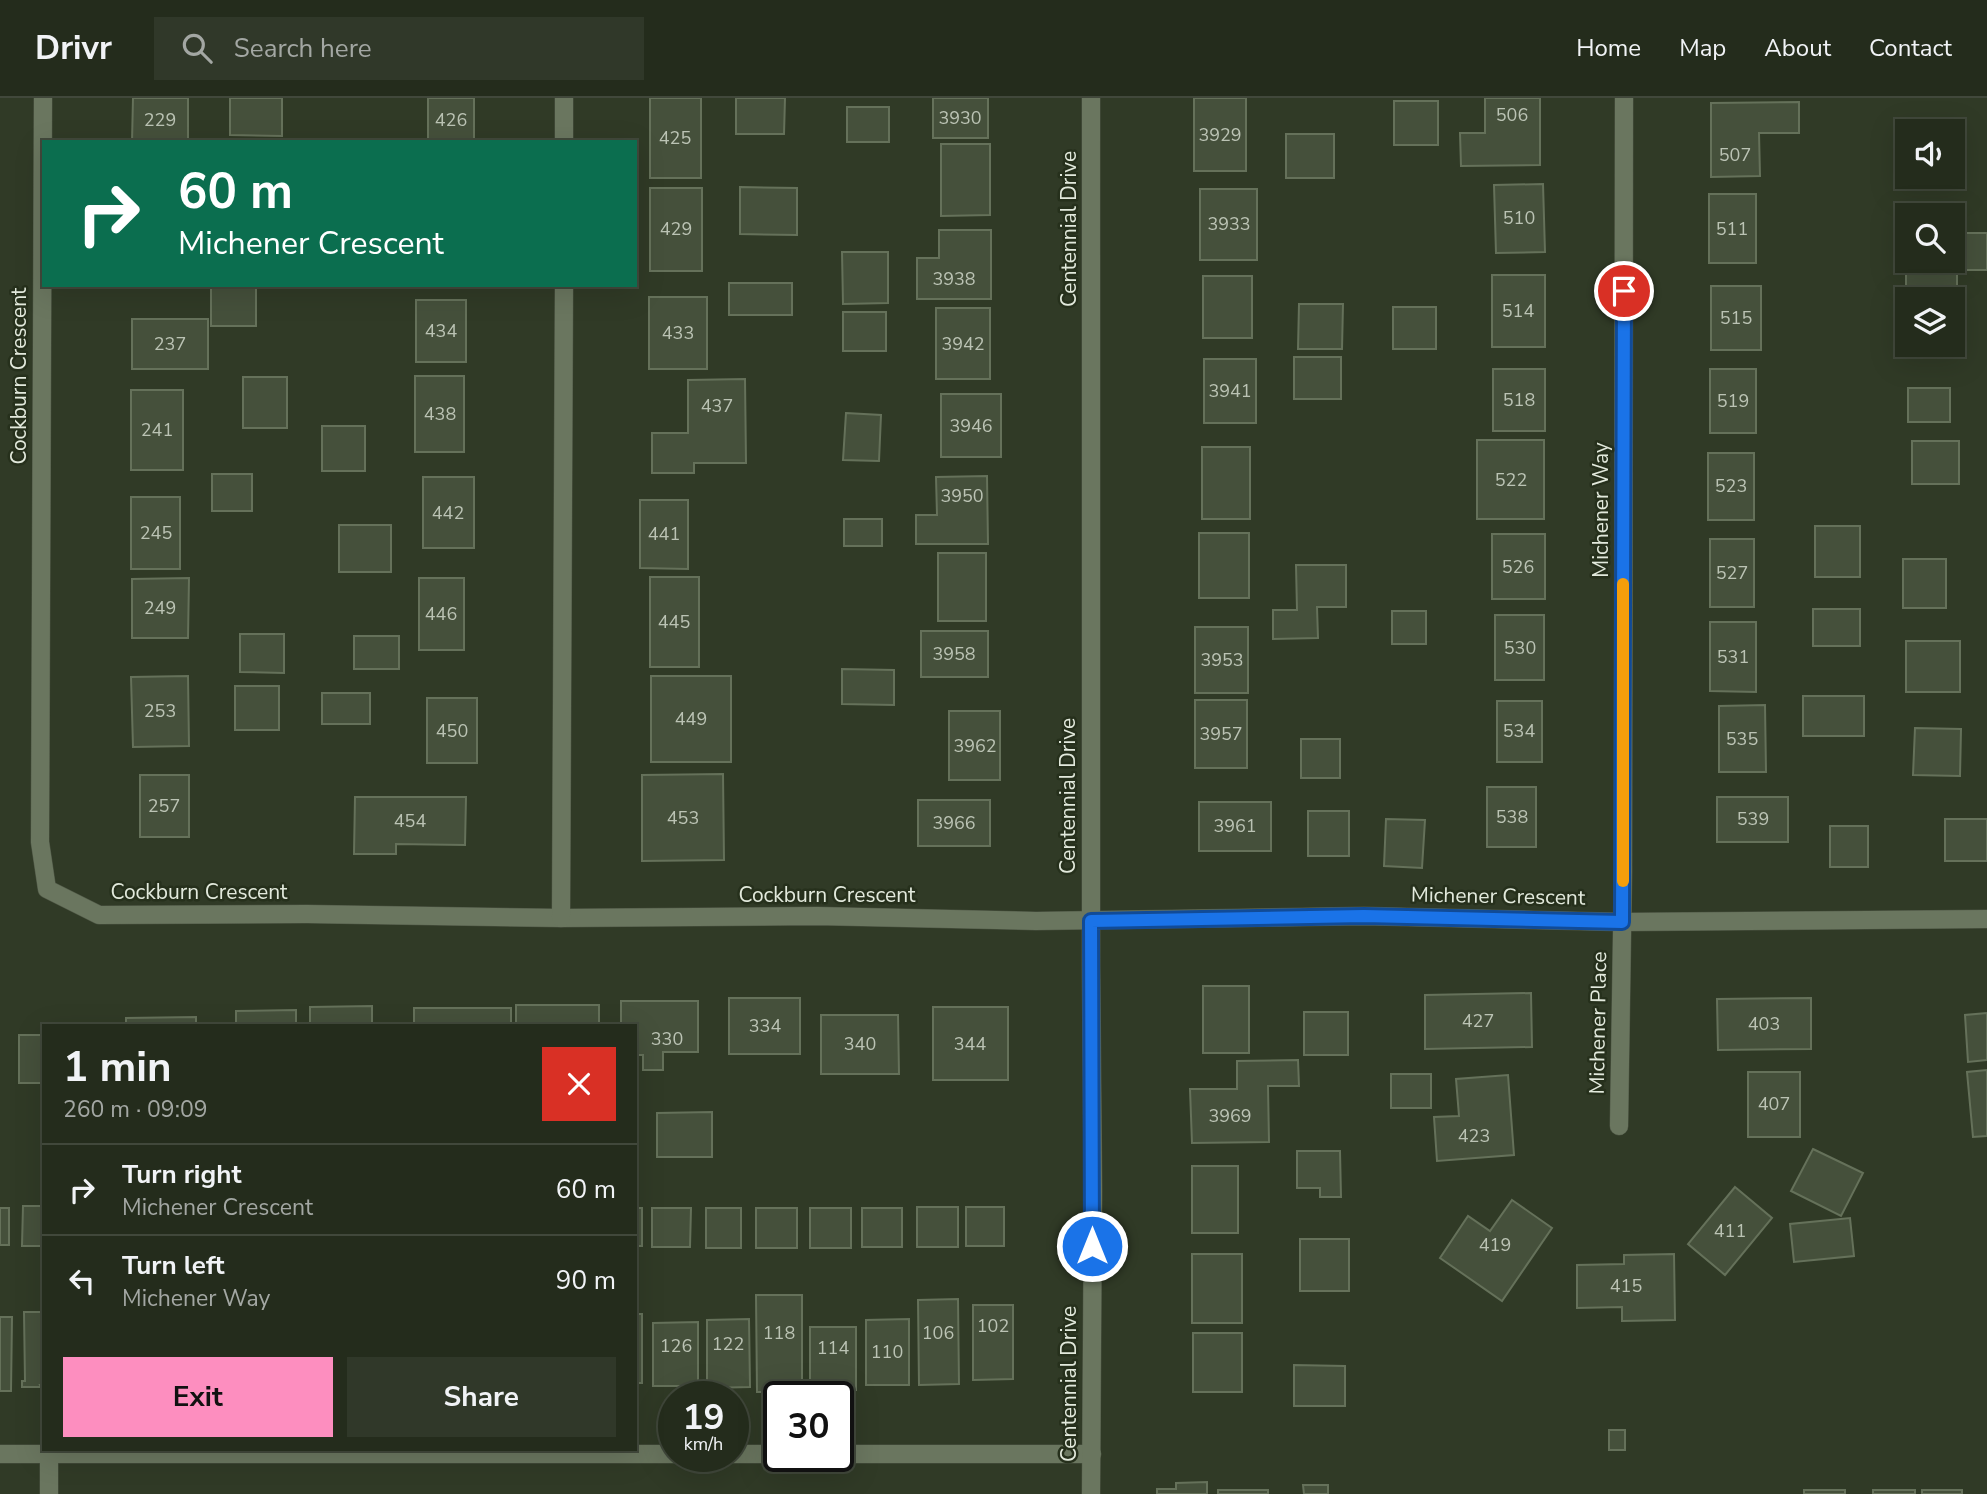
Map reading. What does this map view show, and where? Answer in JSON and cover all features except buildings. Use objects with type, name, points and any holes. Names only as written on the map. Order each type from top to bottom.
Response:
[{"type":"street","name":"Cockburn Crescent","points":[[43,98],[43,140]]},
{"type":"street","points":[[564,98],[564,140]]},
{"type":"street","name":"Centennial Drive","points":[[1091,98],[1091,1494]]},
{"type":"street","name":"Michener Way","points":[[1622,922],[1624,98]]},
{"type":"street","name":"Cockburn Crescent","points":[[42,287],[40,842],[47,889],[99,915],[307,914],[561,918],[817,916],[1091,921]]},
{"type":"street","points":[[561,918],[564,287]]},
{"type":"street","name":"Michener Crescent","points":[[1091,921],[1364,916],[1622,922],[1987,919]]},
{"type":"street","name":"Michener Place","points":[[1619,1126],[1622,922]]},
{"type":"street","points":[[0,1454],[658,1454]]},
{"type":"street","points":[[49,1454],[49,1494]]},
{"type":"street","points":[[854,1454],[1091,1454]]},
{"type":"slow traffic","points":[[1623,584],[1623,881]]},
{"type":"route","points":[[1092,1246],[1091,921],[1364,916],[1622,922],[1624,291]]}]
